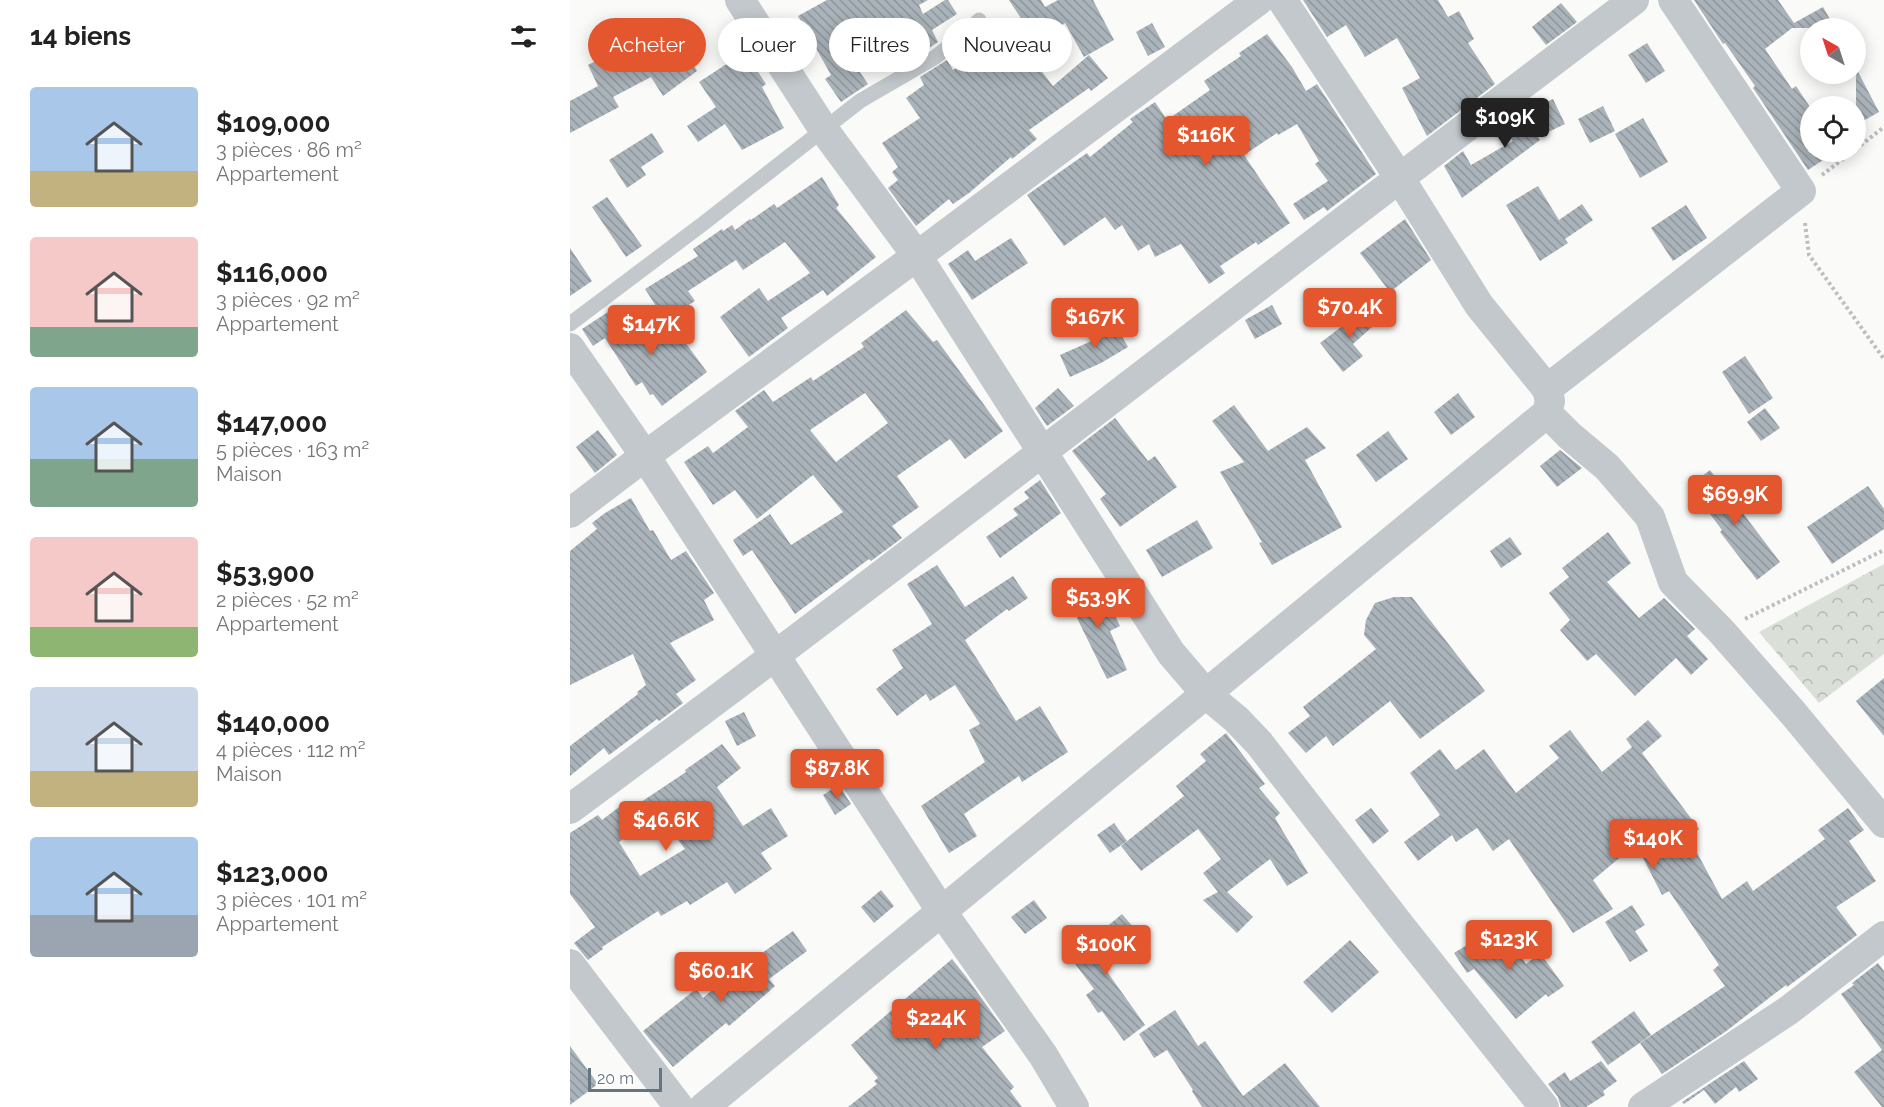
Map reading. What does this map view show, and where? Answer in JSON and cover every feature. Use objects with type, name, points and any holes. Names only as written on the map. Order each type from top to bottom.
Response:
[{"type":"street","points":[[740,0],[824,130],[917,256],[1170,653],[1206,694],[1236,719],[1259,743],[1544,1107]]},
{"type":"street","points":[[570,513],[1259,0]]},
{"type":"street","points":[[1282,0],[1399,177],[1479,305],[1570,436],[1607,467],[1650,517],[1673,582],[1793,713],[1884,823]]},
{"type":"street","points":[[570,809],[776,657],[1399,177],[1634,0]]},
{"type":"street","points":[[704,1107],[1206,694],[1547,401],[1801,191],[1673,0]]},
{"type":"street","points":[[570,348],[645,456],[942,912],[1043,1055],[1074,1107]]},
{"type":"street","points":[[1643,1107],[1789,1010],[1884,936]]},
{"type":"street","points":[[570,963],[679,1107]]},
{"type":"lane","points":[[570,324],[860,101],[942,51]]},
{"type":"path","points":[[1866,141],[1884,127]]},
{"type":"path","points":[[1839,162],[1801,191],[1809,255],[1884,359]]},
{"type":"path","points":[[1720,631],[1884,550]]},
{"type":"green space","points":[[1884,564],[1884,654],[1819,703],[1759,632]]},
{"type":"building","points":[[827,0],[928,0],[919,5],[923,14],[948,0],[957,14],[951,18],[942,18],[942,24],[932,30],[938,42],[930,47],[930,18],[829,18],[829,71],[817,50],[817,18],[799,18],[798,16]]},
{"type":"building","points":[[1009,0],[1041,0],[1045,7],[1058,0],[1093,0],[1114,40],[1084,57],[1072,36],[1072,18],[1021,18]]},
{"type":"building","points":[[1303,0],[1438,0],[1448,17],[1459,11],[1474,39],[1468,43],[1495,84],[1427,136],[1402,88],[1420,78],[1397,38],[1365,57],[1346,25],[1327,37]]},
{"type":"building","points":[[1694,0],[1778,0],[1794,23],[1800,20],[1800,28],[1792,28],[1765,49],[1792,89],[1796,86],[1803,96],[1800,96],[1800,158],[1753,88],[1755,86],[1725,43],[1723,44]]},
{"type":"building","points":[[1561,3],[1577,22],[1546,45],[1532,27]]},
{"type":"building","points":[[1823,7],[1829,18],[1803,18]]},
{"type":"building","points":[[1152,23],[1165,47],[1148,56],[1136,32]]},
{"type":"building","points":[[1267,34],[1292,67],[1306,91],[1317,84],[1376,174],[1327,211],[1324,207],[1304,220],[1293,204],[1328,181],[1315,164],[1319,161],[1297,124],[1278,135],[1277,133],[1244,155],[1290,223],[1258,245],[1256,242],[1220,266],[1225,273],[1209,284],[1181,244],[1155,257],[1149,244],[1138,251],[1122,225],[1115,230],[1105,217],[1064,246],[1027,195],[1087,153],[1090,157],[1133,122],[1130,119],[1155,102],[1167,120],[1210,90],[1204,81],[1241,56],[1239,53]]},
{"type":"building","points":[[1647,43],[1665,71],[1646,83],[1628,55]]},
{"type":"building","points":[[1089,55],[1108,78],[1091,91],[1089,88],[1029,130],[1037,139],[1012,159],[1011,157],[969,193],[953,204],[949,199],[916,226],[888,188],[898,180],[892,172],[898,167],[882,143],[920,118],[906,98],[924,85],[920,77],[942,63],[942,72],[1042,72],[1053,86]]},
{"type":"building","points":[[718,70],[718,72],[758,72],[766,84],[762,87],[784,128],[742,150],[725,124],[698,142],[687,126],[716,107],[699,82]]},
{"type":"building","points":[[591,72],[696,72],[663,96],[651,77],[613,97],[619,107],[570,133],[570,101],[598,86]]},
{"type":"building","points":[[829,72],[860,72],[868,84],[841,102],[825,79],[831,75]]},
{"type":"building","points":[[1856,84],[1864,84],[1879,112],[1866,119],[1866,96],[1856,96]]},
{"type":"building","points":[[1553,99],[1565,124],[1538,137],[1540,140],[1462,198],[1444,166],[1463,151],[1471,165],[1513,141],[1507,133],[1534,113],[1532,109]]},
{"type":"building","points":[[1603,106],[1615,131],[1590,143],[1578,119]]},
{"type":"building","points":[[1643,118],[1668,162],[1640,178],[1615,134]]},
{"type":"building","points":[[652,133],[664,152],[641,167],[646,175],[627,188],[609,160]]},
{"type":"building","points":[[1803,162],[1820,162],[1808,170]]},
{"type":"building","points":[[822,177],[839,205],[836,208],[876,257],[827,296],[823,290],[781,318],[788,328],[749,357],[720,317],[759,288],[768,301],[810,273],[785,242],[743,270],[736,260],[688,291],[695,301],[665,320],[645,289],[698,256],[693,249],[722,229],[723,231],[732,225],[735,230],[774,204],[777,208]]},
{"type":"building","points":[[1538,186],[1559,220],[1582,204],[1593,220],[1565,239],[1568,243],[1540,261],[1506,205]]},
{"type":"building","points":[[607,197],[642,246],[626,257],[592,207]]},
{"type":"building","points":[[1686,205],[1707,238],[1673,261],[1651,228]]},
{"type":"building","points":[[1405,219],[1431,260],[1390,292],[1360,253]]},
{"type":"building","points":[[1011,238],[1028,263],[972,300],[948,264],[968,250],[975,261]]},
{"type":"building","points":[[570,248],[592,281],[570,296]]},
{"type":"building","points":[[1272,305],[1282,324],[1255,339],[1245,320]]},
{"type":"building","points":[[1369,306],[1381,319],[1353,344],[1363,356],[1343,372],[1320,343]]},
{"type":"building","points":[[611,310],[631,342],[668,319],[707,372],[662,406],[653,394],[650,395],[642,382],[636,386],[605,338],[593,346],[582,329]]},
{"type":"building","points":[[906,310],[933,342],[937,340],[1003,431],[965,459],[950,439],[897,476],[919,507],[892,526],[902,538],[871,561],[869,559],[795,614],[752,550],[743,556],[733,540],[770,514],[791,545],[843,512],[813,475],[757,519],[735,490],[713,505],[684,462],[708,446],[713,453],[748,427],[735,411],[764,390],[773,402],[811,377],[813,381],[864,347],[861,343]],"holes":[[[865,393],[888,423],[836,462],[810,430]]]},
{"type":"building","points":[[1112,318],[1128,347],[1101,363],[1070,377],[1060,355],[1096,339],[1091,330]]},
{"type":"building","points":[[1745,356],[1773,398],[1749,414],[1722,372]]},
{"type":"building","points":[[1058,388],[1074,406],[1047,426],[1035,408]]},
{"type":"building","points":[[1458,393],[1475,417],[1451,435],[1434,412]]},
{"type":"building","points":[[1234,405],[1268,451],[1307,427],[1326,448],[1305,460],[1342,527],[1272,565],[1259,543],[1262,542],[1220,472],[1244,462],[1212,421]]},
{"type":"building","points":[[1765,408],[1780,428],[1761,441],[1747,422]]},
{"type":"building","points":[[1115,418],[1148,461],[1155,456],[1177,487],[1120,527],[1100,499],[1106,494],[1072,451]]},
{"type":"building","points":[[598,430],[617,455],[595,473],[576,447]]},
{"type":"building","points":[[1388,431],[1408,459],[1376,482],[1356,455]]},
{"type":"building","points":[[1560,450],[1582,468],[1557,487],[1540,466]]},
{"type":"building","points":[[1710,470],[1780,562],[1757,580],[1720,532],[1722,530],[1689,486]]},
{"type":"building","points":[[1040,480],[1061,513],[1000,558],[986,537],[1018,515],[1013,509],[1029,498],[1024,492]]},
{"type":"building","points":[[1868,486],[1884,509],[1884,529],[1832,564],[1807,527]]},
{"type":"building","points":[[631,498],[650,531],[653,530],[671,560],[686,551],[714,593],[704,600],[714,620],[670,643],[696,680],[676,694],[683,703],[659,721],[657,719],[609,755],[604,748],[570,776],[570,746],[638,694],[637,692],[646,685],[633,654],[570,685],[570,551],[597,529],[592,523]]},
{"type":"building","points":[[1197,520],[1213,548],[1162,577],[1146,550]]},
{"type":"building","points":[[1608,532],[1631,563],[1607,582],[1639,618],[1664,598],[1695,629],[1687,636],[1708,659],[1691,675],[1676,658],[1635,696],[1596,654],[1587,661],[1560,630],[1570,620],[1549,593],[1569,577],[1562,568]]},
{"type":"building","points":[[1510,537],[1522,554],[1501,568],[1490,551]]},
{"type":"building","points":[[937,565],[965,607],[1013,576],[1028,598],[1009,611],[1007,609],[965,640],[1016,721],[1040,706],[1068,752],[1022,782],[1019,776],[964,814],[977,836],[949,853],[921,806],[985,762],[969,730],[980,724],[955,685],[930,701],[926,694],[897,716],[876,689],[903,668],[892,650],[932,624],[907,584]]},
{"type":"building","points":[[1090,583],[1104,604],[1108,602],[1120,626],[1110,631],[1127,670],[1107,679],[1077,618],[1079,616],[1066,597]]},
{"type":"building","points":[[1394,597],[1412,597],[1485,691],[1420,739],[1390,701],[1333,746],[1326,736],[1306,753],[1288,733],[1310,716],[1303,707],[1376,649],[1364,635],[1366,620],[1375,603]]},
{"type":"building","points":[[1884,678],[1884,736],[1856,701]]},
{"type":"building","points":[[744,712],[756,736],[737,746],[725,721]]},
{"type":"building","points":[[1648,720],[1662,736],[1642,753],[1699,829],[1688,836],[1722,899],[1747,881],[1753,891],[1825,839],[1818,830],[1848,808],[1864,830],[1849,841],[1876,881],[1836,907],[1857,935],[1725,1032],[1662,1074],[1640,1043],[1725,986],[1713,970],[1719,965],[1669,891],[1662,895],[1636,844],[1593,880],[1613,909],[1573,933],[1509,839],[1493,851],[1477,828],[1456,842],[1452,835],[1418,861],[1404,842],[1440,815],[1410,773],[1440,749],[1456,770],[1484,749],[1516,793],[1559,758],[1549,746],[1570,730],[1602,772],[1632,747],[1626,739]]},
{"type":"building","points":[[1226,733],[1265,784],[1259,788],[1280,813],[1275,818],[1308,873],[1287,886],[1270,859],[1227,892],[1253,917],[1237,933],[1203,900],[1218,892],[1203,873],[1221,859],[1198,829],[1141,871],[1121,846],[1184,796],[1176,786],[1206,761],[1200,754]]},
{"type":"building","points":[[722,744],[741,768],[717,787],[743,826],[771,808],[788,836],[761,853],[772,869],[735,894],[727,882],[690,905],[687,901],[661,916],[658,911],[602,947],[603,949],[588,960],[574,943],[595,927],[570,894],[570,833],[598,815],[602,820],[627,801],[632,808],[686,772],[685,770]],"holes":[[[660,816],[685,849],[640,876],[619,842],[652,818],[653,820]]]},
{"type":"building","points":[[839,785],[851,804],[835,815],[823,795]]},
{"type":"building","points":[[1371,808],[1389,831],[1373,844],[1355,820]]},
{"type":"building","points":[[1114,823],[1127,841],[1110,853],[1097,835]]},
{"type":"building","points":[[881,890],[894,906],[874,923],[861,907]]},
{"type":"building","points":[[1034,900],[1047,918],[1025,934],[1011,917]]},
{"type":"building","points":[[1632,905],[1645,925],[1635,931],[1648,951],[1630,962],[1605,922]]},
{"type":"building","points":[[1122,914],[1134,928],[1098,959],[1145,1025],[1124,1041],[1102,1011],[1098,1013],[1086,995],[1094,989],[1064,949],[1093,928],[1098,934]]},
{"type":"building","points":[[1501,924],[1526,964],[1540,953],[1564,986],[1548,997],[1546,994],[1516,1019],[1474,969],[1467,973],[1454,953]]},
{"type":"building","points":[[793,931],[807,951],[769,979],[775,986],[750,1008],[729,1026],[726,1023],[673,1067],[643,1031],[696,989],[703,998],[726,978],[728,981],[752,960]]},
{"type":"building","points":[[1350,940],[1379,972],[1332,1013],[1303,982]]},
{"type":"building","points":[[952,959],[1005,1031],[982,1047],[1014,1087],[1010,1091],[1022,1107],[848,1107],[877,1084],[874,1081],[878,1078],[851,1045]]},
{"type":"building","points":[[1878,963],[1884,971],[1884,1107],[1854,1072],[1882,1050],[1841,994]]},
{"type":"building","points":[[1175,1010],[1198,1046],[1205,1041],[1243,1096],[1285,1063],[1320,1107],[1202,1107],[1167,1050],[1154,1058],[1139,1034]]},
{"type":"building","points":[[1634,1011],[1651,1035],[1608,1065],[1591,1042]]},
{"type":"building","points":[[570,1046],[598,1084],[570,1105]]},
{"type":"building","points":[[1601,1061],[1617,1081],[1603,1091],[1605,1095],[1586,1107],[1561,1107],[1558,1097],[1548,1084],[1565,1072],[1570,1081]]},
{"type":"building","points":[[1744,1061],[1758,1079],[1739,1092],[1736,1087],[1715,1104],[1704,1090],[1684,1104],[1682,1102]]}]
